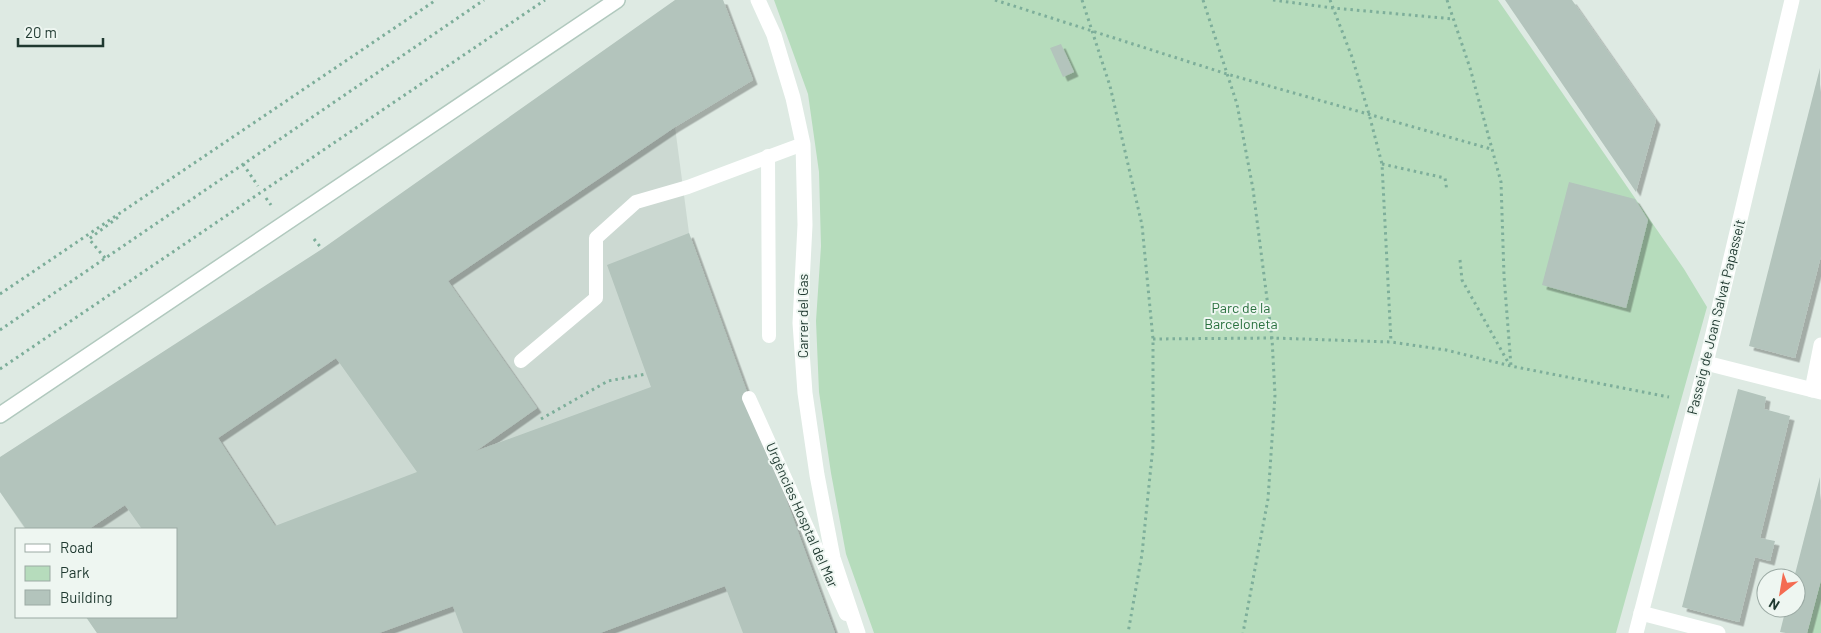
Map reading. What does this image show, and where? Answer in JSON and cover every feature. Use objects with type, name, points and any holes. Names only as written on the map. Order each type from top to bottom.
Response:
[{"type":"street","points":[[0,415],[617,0]]},
{"type":"street","name":"Carrer del Gas","points":[[758,0],[774,35],[793,98],[803,144],[805,225],[800,323],[805,394],[817,474],[833,558],[858,633]]},
{"type":"street","name":"Passeig de Joan Salvat Papasseit","points":[[1636,633],[1706,363],[1792,0]]},
{"type":"street","points":[[1706,363],[1817,391],[1821,345]]},
{"type":"street","points":[[1641,613],[1718,633]]},
{"type":"lane","points":[[521,361],[596,298],[596,238],[636,202],[688,187],[803,144]]},
{"type":"lane","points":[[768,156],[769,336]]},
{"type":"lane","name":"Urgències Hosptal del Mar","points":[[750,398],[854,633]]},
{"type":"path","points":[[0,294],[436,0]]},
{"type":"path","points":[[0,330],[484,0]]},
{"type":"path","points":[[0,369],[545,0]]},
{"type":"path","points":[[995,0],[1227,74],[1491,149]]},
{"type":"path","points":[[1082,0],[1110,86],[1142,225],[1154,339],[1153,446],[1142,554],[1128,633]]},
{"type":"path","points":[[1203,0],[1238,104],[1253,189],[1272,338],[1275,395],[1268,499],[1243,633]]},
{"type":"path","points":[[1273,0],[1333,8],[1454,19]]},
{"type":"path","points":[[1330,0],[1352,57],[1382,164],[1390,342]]},
{"type":"path","points":[[1447,0],[1470,68],[1501,182],[1504,276],[1511,366]]},
{"type":"path","points":[[243,164],[258,186]]},
{"type":"path","points":[[1382,164],[1445,178],[1447,192]]},
{"type":"path","points":[[266,198],[271,205]]},
{"type":"path","points":[[105,258],[89,239],[124,210]]},
{"type":"path","points":[[314,239],[322,249]]},
{"type":"path","points":[[1460,260],[1462,280],[1511,366]]},
{"type":"path","points":[[1154,339],[1272,338],[1390,342],[1446,350],[1511,366],[1669,397]]},
{"type":"path","points":[[541,419],[608,381],[646,374]]},
{"type":"shaded area","points":[[723,0],[753,80],[675,127],[689,233],[836,633],[97,633],[87,618],[178,618],[178,528],[24,528],[0,492],[0,486]]},
{"type":"green space","name":"Parc de la Barceloneta","points":[[774,0],[1498,0],[1684,269],[1707,307],[1616,633],[874,633],[846,554],[819,392],[816,321],[821,246],[819,172],[808,94]]},
{"type":"green space","points":[[1821,580],[1821,633],[1807,633]]},
{"type":"building","points":[[675,0],[723,0],[753,80],[675,127],[448,281],[537,408],[476,451],[651,387],[607,265],[689,233],[835,633],[743,633],[725,586],[600,633],[463,633],[453,606],[379,633],[97,633],[87,618],[178,618],[178,528],[141,528],[125,505],[90,528],[25,528],[0,492],[0,457],[322,249]],"holes":[[[336,358],[417,472],[275,526],[218,438]]]},
{"type":"building","points":[[1505,0],[1572,0],[1656,120],[1636,192]]},
{"type":"building","points":[[1061,44],[1074,72],[1063,77],[1050,48]]},
{"type":"building","points":[[1820,68],[1821,256],[1795,358],[1749,346]]},
{"type":"building","points":[[1569,182],[1635,199],[1648,220],[1626,308],[1542,285]]},
{"type":"building","points":[[1738,389],[1766,397],[1764,409],[1790,416],[1760,538],[1775,541],[1770,561],[1755,557],[1739,622],[1682,607]]},
{"type":"building","points":[[1820,477],[1821,580],[1807,633],[1780,632],[1784,618],[1806,618],[1806,568],[1797,568]]}]
